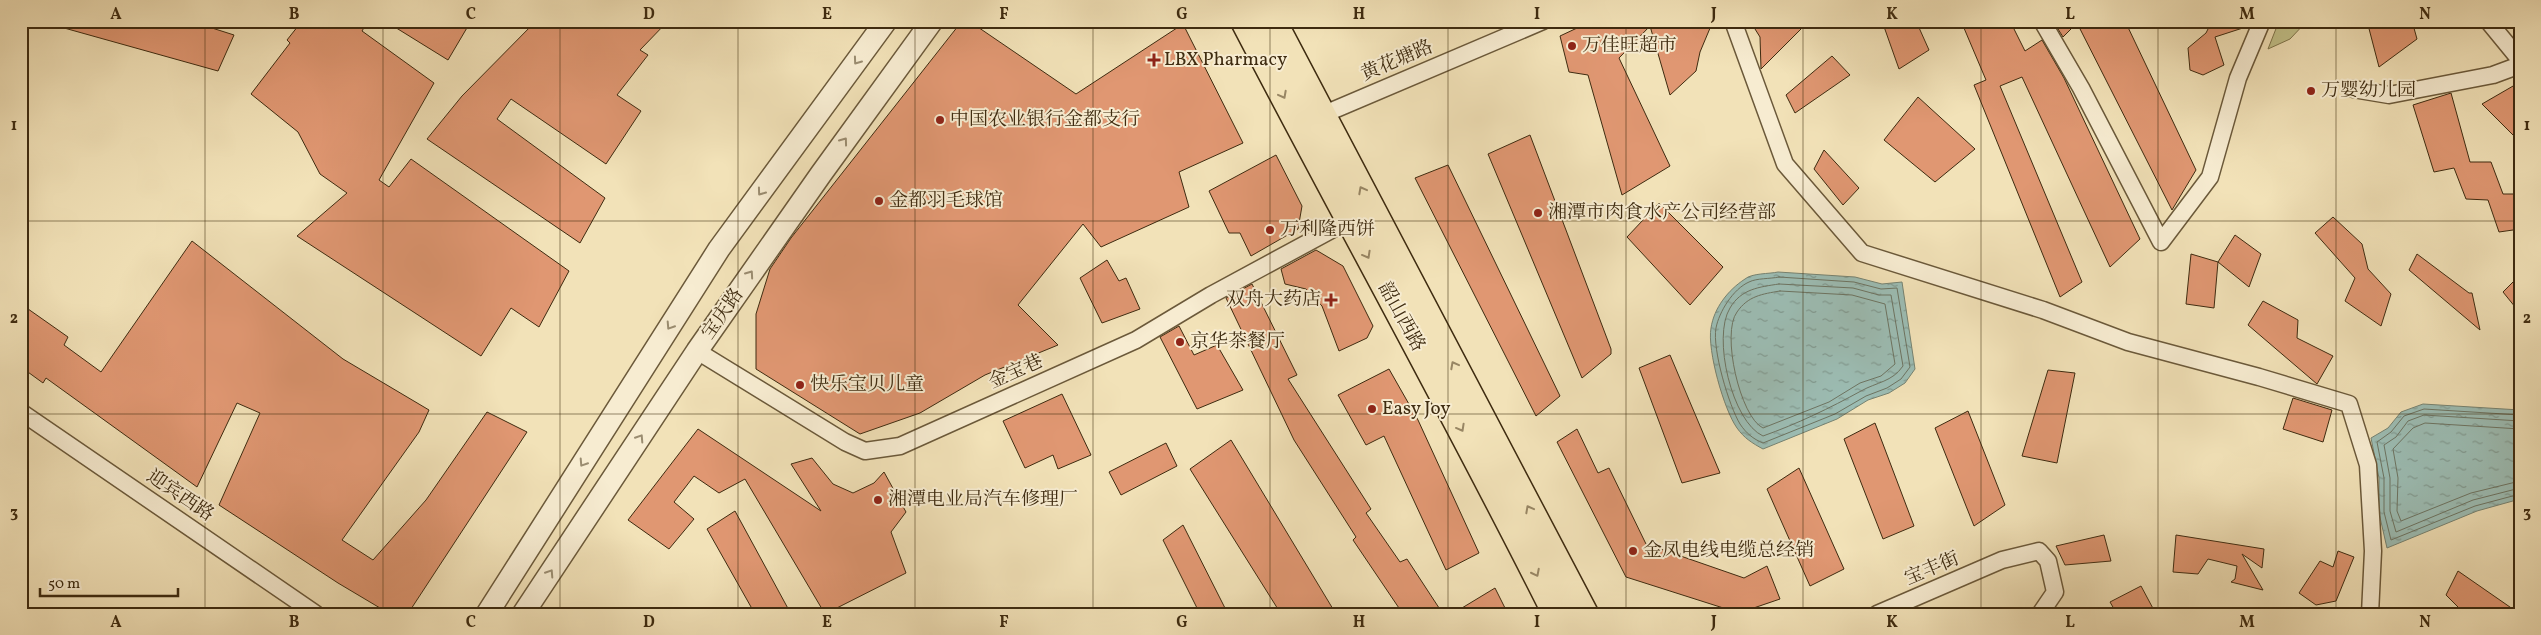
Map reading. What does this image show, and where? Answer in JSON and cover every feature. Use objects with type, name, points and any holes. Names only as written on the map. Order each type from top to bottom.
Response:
[{"type":"main road","name":"韶山西路","points":[[1244,21],[1348,221],[1482,467],[1556,614]]},
{"type":"main road","name":"韶山西路","points":[[1273,21],[1585,614]]},
{"type":"street","name":"宝庆路","points":[[487,614],[719,249],[886,21]]},
{"type":"street","name":"宝庆路","points":[[523,614],[697,351],[821,174],[932,21]]},
{"type":"street","name":"黄花塘路","points":[[1322,115],[1544,21]]},
{"type":"street","points":[[1733,21],[1785,164],[1862,253],[2043,310],[2128,342],[2259,377],[2349,404],[2368,466],[2374,551],[2370,614]]},
{"type":"street","points":[[2042,21],[2081,88],[2162,242],[2210,177],[2238,78],[2262,21]]},
{"type":"street","points":[[2488,21],[2520,60]]},
{"type":"street","points":[[2353,89],[2389,95],[2493,75],[2520,65]]},
{"type":"street","name":"金宝巷","points":[[697,351],[845,442],[865,451],[900,446],[1136,340],[1211,295],[1348,221]]},
{"type":"street","name":"迎宾西路","points":[[21,412],[316,614]]},
{"type":"street","name":"宝丰街","points":[[1877,614],[2002,560],[2039,550],[2048,561],[2055,592],[2040,614]]},
{"type":"shaded area","points":[[2279,21],[2307,21],[2290,39],[2268,49]]},
{"type":"water","points":[[1778,272],[1855,277],[1882,284],[1902,282],[1915,369],[1905,383],[1889,393],[1868,400],[1837,419],[1763,449],[1748,440],[1740,432],[1732,419],[1718,380],[1710,338],[1715,313],[1723,300],[1739,283],[1748,277]]},
{"type":"water","points":[[2423,404],[2520,410],[2520,499],[2477,511],[2387,548],[2379,513],[2379,478],[2371,438],[2388,428],[2401,412]]},
{"type":"building","points":[[58,21],[190,21],[234,35],[218,71],[57,26]]},
{"type":"building","points":[[302,21],[368,21],[362,31],[434,83],[379,180],[389,187],[411,159],[569,271],[539,327],[511,308],[481,356],[297,236],[347,193],[320,174],[298,132],[251,94],[290,43],[287,40]]},
{"type":"building","points":[[385,21],[471,21],[448,60]]},
{"type":"building","points":[[536,21],[668,21],[640,50],[648,55],[617,95],[641,111],[606,164],[511,99],[497,119],[605,198],[580,243],[427,139],[462,96]]},
{"type":"building","points":[[962,21],[969,21],[1076,94],[1183,24],[1243,143],[1179,172],[1189,207],[1101,247],[1083,224],[1018,305],[1058,345],[985,375],[920,413],[860,434],[756,369],[756,314],[770,269],[791,238]]},
{"type":"building","points":[[1592,21],[1713,21],[1700,52],[1696,71],[1670,95],[1650,26],[1619,58],[1670,166],[1622,195],[1588,75],[1569,72],[1560,36]]},
{"type":"building","points":[[1750,21],[1809,21],[1761,69],[1760,37]]},
{"type":"building","points":[[1882,21],[1916,21],[1929,50],[1899,69]]},
{"type":"building","points":[[1961,21],[2010,21],[2025,51],[2042,40],[2064,78],[2140,239],[2110,267],[2022,77],[2000,86],[2082,282],[2060,297],[1974,85],[1986,80]]},
{"type":"building","points":[[2069,21],[2074,26],[2063,37],[2058,29]]},
{"type":"building","points":[[2076,21],[2125,21],[2196,170],[2172,210]]},
{"type":"building","points":[[2212,21],[2251,21],[2249,26],[2215,37],[2224,65],[2203,75],[2190,70],[2188,48],[2206,33]]},
{"type":"building","points":[[2367,21],[2412,21],[2417,39],[2379,67]]},
{"type":"building","points":[[1832,56],[1850,75],[1795,113],[1786,95]]},
{"type":"building","points":[[2520,82],[2520,142],[2482,104]]},
{"type":"building","points":[[2451,93],[2470,162],[2491,162],[2503,194],[2520,194],[2520,229],[2499,232],[2488,200],[2466,199],[2454,168],[2434,172],[2413,105]]},
{"type":"building","points":[[1918,97],[1975,149],[1935,182],[1884,140]]},
{"type":"building","points":[[1530,135],[1611,349],[1611,354],[1582,378],[1488,154]]},
{"type":"building","points":[[1824,150],[1859,188],[1843,205],[1814,169]]},
{"type":"building","points":[[1276,155],[1302,206],[1298,229],[1251,256],[1240,233],[1229,233],[1209,191]]},
{"type":"building","points":[[1448,165],[1560,396],[1536,416],[1415,178]]},
{"type":"building","points":[[1659,203],[1723,267],[1690,305],[1627,237]]},
{"type":"building","points":[[2333,217],[2362,244],[2368,269],[2391,294],[2381,326],[2345,301],[2355,278],[2315,233]]},
{"type":"building","points":[[2235,235],[2261,254],[2249,287],[2218,262]]},
{"type":"building","points":[[192,241],[343,359],[429,410],[419,432],[342,540],[373,560],[426,500],[487,412],[527,432],[411,609],[380,608],[338,583],[219,505],[260,413],[237,403],[197,487],[46,378],[43,383],[21,367],[21,304],[68,337],[64,345],[101,372]]},
{"type":"building","points":[[1316,250],[1343,266],[1373,326],[1367,338],[1339,351],[1322,306],[1306,289],[1285,284],[1281,269]]},
{"type":"building","points":[[2191,254],[2218,262],[2214,308],[2186,304]]},
{"type":"building","points":[[2417,254],[2469,293],[2472,293],[2480,330],[2409,270]]},
{"type":"building","points":[[1107,260],[1119,281],[1126,278],[1140,309],[1102,323],[1080,278]]},
{"type":"building","points":[[2520,275],[2520,313],[2503,292]]},
{"type":"building","points":[[1252,284],[1297,375],[1288,379],[1371,509],[1366,513],[1400,562],[1407,559],[1443,614],[1403,614],[1353,540],[1356,537],[1294,440],[1226,298]]},
{"type":"building","points":[[2263,301],[2298,320],[2297,338],[2333,356],[2317,384],[2248,325]]},
{"type":"building","points":[[1179,326],[1194,355],[1217,345],[1243,390],[1197,409],[1160,337]]},
{"type":"building","points":[[1670,355],[1720,473],[1682,483],[1639,368]]},
{"type":"building","points":[[1389,369],[1418,420],[1479,553],[1446,570],[1384,436],[1366,445],[1338,395]]},
{"type":"building","points":[[2048,370],[2075,373],[2057,463],[2022,456]]},
{"type":"building","points":[[1062,394],[1091,455],[1058,469],[1053,455],[1025,468],[1003,421]]},
{"type":"building","points":[[2293,398],[2332,410],[2323,442],[2283,429]]},
{"type":"building","points":[[1968,411],[2005,505],[1974,526],[1935,428]]},
{"type":"building","points":[[1875,423],[1914,526],[1883,539],[1844,439]]},
{"type":"building","points":[[698,429],[821,511],[791,464],[812,458],[833,484],[853,493],[874,483],[884,472],[906,512],[891,532],[906,573],[825,614],[745,479],[719,493],[694,476],[674,502],[694,519],[669,549],[628,520]]},
{"type":"building","points":[[1577,429],[1598,473],[1609,468],[1646,544],[1744,578],[1767,566],[1780,599],[1739,613],[1626,577],[1557,442]]},
{"type":"building","points":[[1231,440],[1336,614],[1281,614],[1190,469]]},
{"type":"building","points":[[1166,443],[1177,466],[1121,495],[1109,472]]},
{"type":"building","points":[[1799,468],[1844,569],[1810,586],[1767,489]]},
{"type":"building","points":[[735,511],[791,614],[755,614],[707,529]]},
{"type":"building","points":[[1183,525],[1228,614],[1200,614],[1163,540]]},
{"type":"building","points":[[2104,535],[2111,561],[2065,565],[2056,546]]},
{"type":"building","points":[[2176,535],[2264,549],[2262,568],[2242,554],[2263,590],[2231,582],[2235,579],[2237,566],[2208,559],[2198,574],[2173,572]]},
{"type":"building","points":[[2338,551],[2354,557],[2336,601],[2316,605],[2299,593],[2320,561],[2333,567]]},
{"type":"building","points":[[2458,571],[2520,614],[2465,614],[2446,595]]},
{"type":"building","points":[[2141,586],[2156,614],[2117,614],[2110,602]]},
{"type":"building","points":[[1495,588],[1508,614],[1452,614]]},
{"type":"place","name":"万佳旺超市","points":[[1572,46]]},
{"type":"place","name":"LBX Pharmacy","points":[[1154,60]]},
{"type":"place","name":"万婴幼儿园","points":[[2311,91]]},
{"type":"place","name":"中国农业银行金都支行","points":[[940,120]]},
{"type":"place","name":"金都羽毛球馆","points":[[879,201]]},
{"type":"place","name":"湘潭市肉食水产公司经营部","points":[[1538,213]]},
{"type":"place","name":"万利隆西饼","points":[[1270,230]]},
{"type":"place","name":"双舟大药店","points":[[1331,300]]},
{"type":"place","name":"京华茶餐厅","points":[[1180,342]]},
{"type":"place","name":"快乐宝贝儿童","points":[[800,385]]},
{"type":"place","name":"Easy Joy","points":[[1372,409]]},
{"type":"place","name":"湘潭电业局汽车修理厂","points":[[878,500]]},
{"type":"place","name":"金凤电线电缆总经销","points":[[1633,551]]}]
